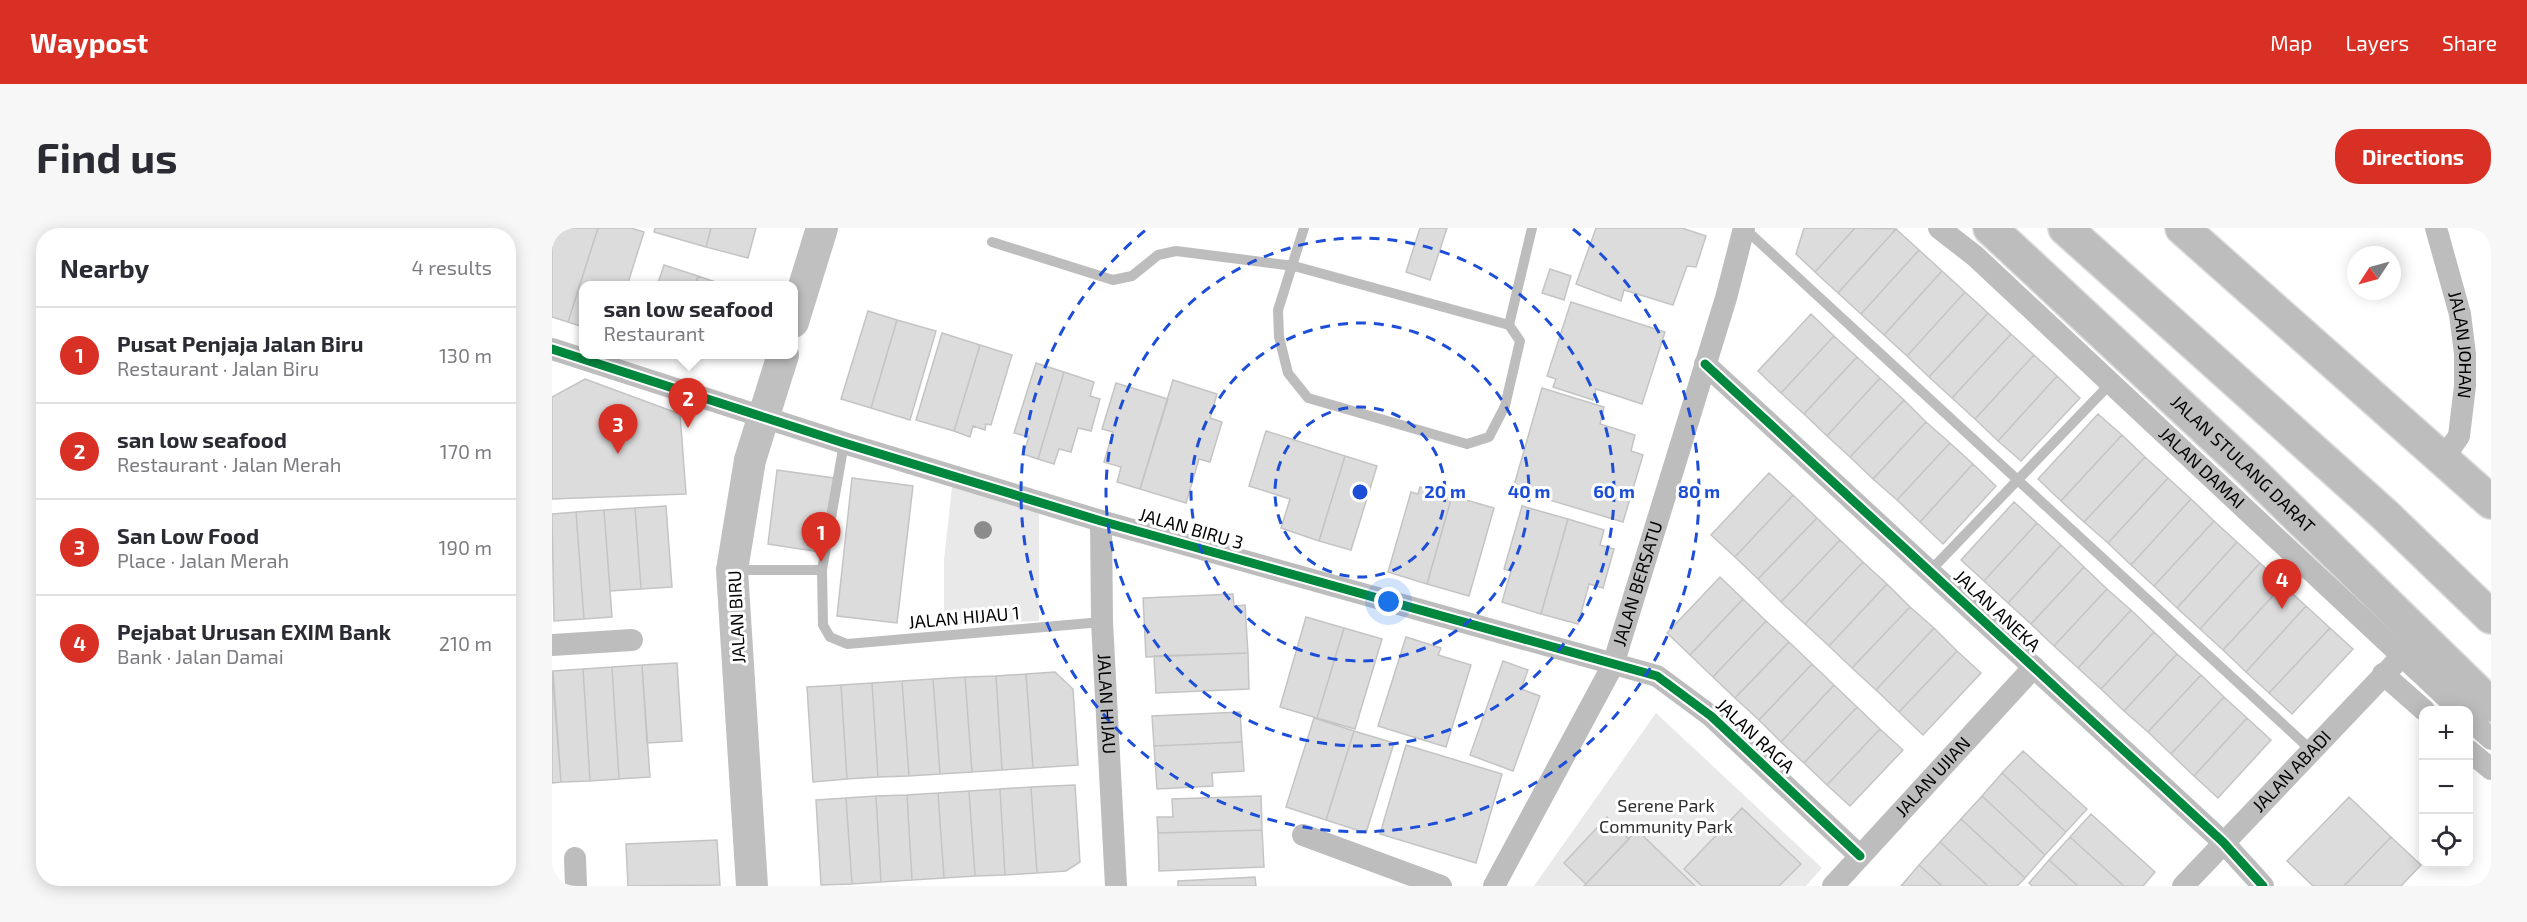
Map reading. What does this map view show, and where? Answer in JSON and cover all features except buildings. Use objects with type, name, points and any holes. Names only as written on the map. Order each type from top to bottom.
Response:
[{"type":"main road","name":"JALAN STULANG DARAT","points":[[1990,228],[2252,472],[2491,705]]},
{"type":"main road","points":[[2065,228],[2384,514],[2491,617]]},
{"type":"main road","points":[[2182,228],[2491,501]]},
{"type":"street","points":[[798,306],[822,228]]},
{"type":"street","name":"JALAN BERSATU","points":[[1494,886],[1613,665],[1744,228]]},
{"type":"street","name":"JALAN DAMAI","points":[[1939,228],[1975,256],[2455,706]]},
{"type":"street","name":"JALAN JOHAN","points":[[2436,228],[2460,314],[2465,354],[2465,386],[2459,436],[2443,459]]},
{"type":"street","name":"JALAN BIRU 3","points":[[552,349],[579,358]]},
{"type":"street","name":"JALAN BIRU 3","points":[[584,359],[844,443],[1101,521],[1613,665]]},
{"type":"street","name":"JALAN BIRU","points":[[752,886],[732,570],[750,460],[781,359]]},
{"type":"street","name":"JALAN ANEKA","points":[[1705,364],[2223,842],[2263,886]]},
{"type":"street","name":"JALAN HIJAU","points":[[1101,521],[1102,622],[1116,886]]},
{"type":"street","points":[[552,645],[632,640]]},
{"type":"street","name":"JALAN ABADI","points":[[2183,886],[2401,657]]},
{"type":"street","name":"JALAN RAGA","points":[[1613,665],[1657,676],[1680,691],[1711,716],[1860,856]]},
{"type":"street","name":"JALAN UJIAN","points":[[1833,886],[2034,667]]},
{"type":"street","points":[[2383,674],[2419,706]]},
{"type":"street","points":[[2473,722],[2491,739]]},
{"type":"street","points":[[2473,753],[2491,769]]},
{"type":"street","points":[[1303,835],[1441,886]]},
{"type":"street","points":[[575,858],[576,886]]},
{"type":"lane","points":[[992,242],[1113,280],[1132,276],[1158,255],[1176,251],[1294,267],[1509,325],[1520,341],[1505,406],[1489,437],[1467,444],[1308,398],[1288,373],[1279,337],[1278,310],[1294,267],[1304,228]]},
{"type":"lane","points":[[1509,325],[1532,228]]},
{"type":"lane","points":[[1744,228],[2311,750]]},
{"type":"lane","points":[[1930,571],[2110,383]]},
{"type":"lane","points":[[732,570],[822,570],[844,443]]},
{"type":"lane","name":"JALAN HIJAU 1","points":[[822,570],[823,625],[830,637],[847,644],[1102,622]]},
{"type":"green space","points":[[952,487],[1039,510],[1039,621],[944,625],[944,560]]},
{"type":"green space","name":"Serene Park Community Park","points":[[1656,713],[1822,868],[1806,886],[1534,886]]},
{"type":"cycle path","points":[[552,349],[579,358]]},
{"type":"cycle path","points":[[583,359],[844,443],[1101,521],[1657,676],[1711,716],[1860,856]]},
{"type":"cycle path","points":[[1705,364],[2223,842],[2263,886]]},
{"type":"place","name":"san low seafood","points":[[688,428]]},
{"type":"place","name":"San Low Food","points":[[618,454]]},
{"type":"place","name":"Pusat Penjaja Jalan Biru","points":[[821,562]]},
{"type":"place","name":"Pejabat Urusan EXIM Bank","points":[[2282,609]]}]
